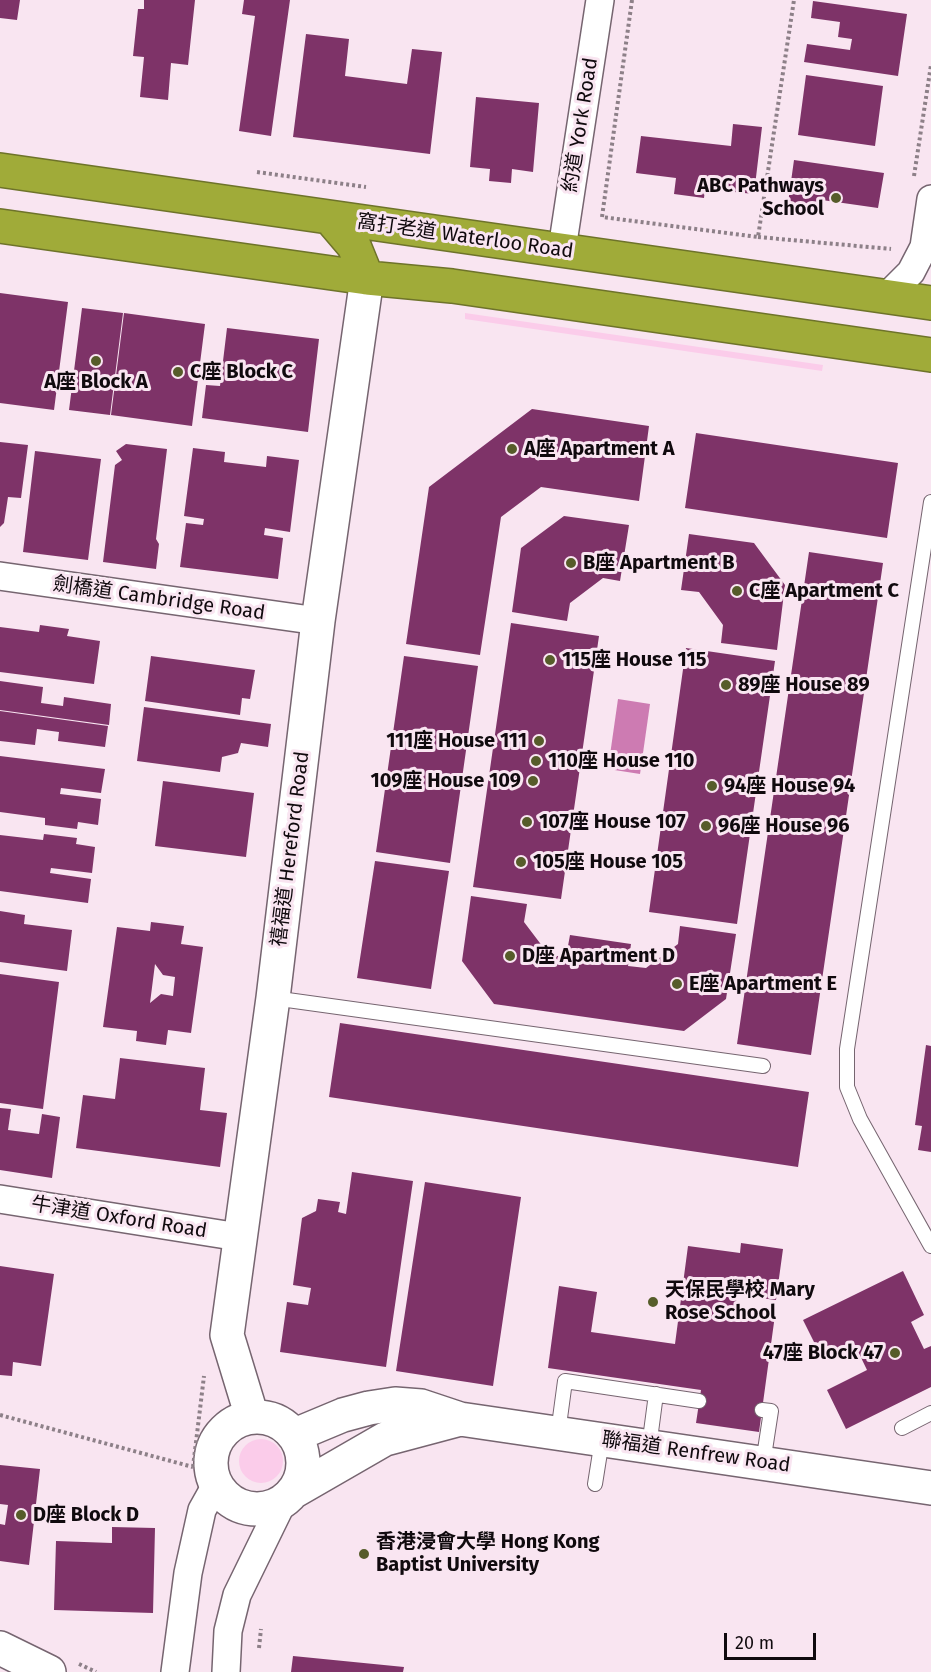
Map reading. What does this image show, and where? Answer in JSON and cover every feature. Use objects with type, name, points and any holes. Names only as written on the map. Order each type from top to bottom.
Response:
[{"type":"highway","name":"窩打老道 Waterloo Road","points":[[0,170],[330,219],[562,249],[931,303]]},
{"type":"highway","points":[[330,219],[354,246],[367,278]]},
{"type":"highway","points":[[0,226],[367,278],[452,286],[931,355]]},
{"type":"street","name":"約道 York Road","points":[[562,249],[600,0]]},
{"type":"street","points":[[886,297],[911,272],[924,247],[922,190]]},
{"type":"street","name":"禧福道 Hereford Road","points":[[252,1417],[227,1335],[273,998],[318,621],[367,278]]},
{"type":"street","name":"劍橋道 Cambridge Road","points":[[0,576],[318,621]]},
{"type":"street","name":"牛津道 Oxford Road","points":[[0,1199],[239,1237]]},
{"type":"street","name":"聯福道 Renfrew Road","points":[[295,1435],[343,1415],[395,1404],[421,1406],[460,1419],[931,1488]]},
{"type":"street","points":[[226,1672],[228,1631],[237,1595],[288,1498],[301,1479],[303,1465],[302,1451],[295,1435],[279,1421],[264,1416],[252,1417],[237,1422],[225,1430],[216,1442],[212,1464],[216,1485],[225,1497],[237,1506],[253,1510],[288,1498]]},
{"type":"street","name":"聯福道 Renfrew Road","points":[[288,1498],[386,1439],[420,1432],[460,1419]]},
{"type":"street","points":[[175,1672],[183,1606],[202,1510],[216,1485]]},
{"type":"street","points":[[0,1648],[49,1672]]},
{"type":"lane","points":[[931,502],[847,1049],[847,1087],[860,1119],[931,1246]]},
{"type":"lane","points":[[273,998],[763,1066]]},
{"type":"lane","points":[[558,1433],[565,1381],[699,1401]]},
{"type":"lane","points":[[649,1447],[656,1394]]},
{"type":"lane","points":[[762,1410],[771,1411],[763,1463]]},
{"type":"lane","points":[[902,1428],[931,1413]]},
{"type":"lane","points":[[595,1484],[602,1440]]},
{"type":"path","points":[[632,0],[602,217],[758,237],[884,250],[895,248]]},
{"type":"path","points":[[758,237],[794,0]]},
{"type":"path","points":[[922,190],[931,65]]},
{"type":"path","points":[[0,1415],[193,1467],[205,1374]]},
{"type":"path","points":[[258,1660],[261,1627]]},
{"type":"shaded area","points":[[465,313],[823,365],[822,371],[465,319]]},
{"type":"shaded area","points":[[618,699],[650,704],[640,774],[608,769]]},
{"type":"shaded area","points":[[261,1439],[269,1440],[277,1445],[282,1453],[282,1469],[277,1477],[269,1482],[261,1483],[253,1482],[245,1477],[240,1469],[239,1461],[240,1453],[245,1445],[253,1440]]},
{"type":"building","points":[[0,0],[20,0],[17,20],[0,18]]},
{"type":"building","points":[[144,0],[195,0],[188,65],[171,63],[168,100],[140,97],[144,57],[133,56],[138,9],[144,9]]},
{"type":"building","points":[[244,0],[290,0],[271,136],[239,131],[255,16],[242,14]]},
{"type":"building","points":[[813,1],[907,14],[898,76],[804,62],[807,44],[850,50],[852,39],[838,37],[840,22],[811,18]]},
{"type":"building","points":[[306,34],[349,39],[345,76],[407,84],[412,49],[442,52],[430,154],[293,137]]},
{"type":"building","points":[[806,75],[883,86],[875,146],[798,135]]},
{"type":"building","points":[[476,97],[539,103],[533,172],[512,169],[511,183],[489,181],[490,169],[470,167]]},
{"type":"building","points":[[733,124],[762,127],[754,194],[705,189],[704,198],[674,194],[676,178],[636,173],[641,136],[731,146]]},
{"type":"building","points":[[794,160],[884,173],[878,208],[822,200],[821,208],[788,203]]},
{"type":"building","points":[[0,293],[68,302],[54,410],[0,403]]},
{"type":"building","name":"A座 Block A","points":[[82,308],[123,313],[110,415],[69,410]]},
{"type":"building","points":[[124,313],[205,324],[192,426],[111,415]]},
{"type":"building","points":[[227,328],[319,339],[308,432],[202,418],[206,385],[220,386]]},
{"type":"building","points":[[532,409],[649,426],[639,501],[541,487],[501,517],[480,655],[406,644],[429,487]]},
{"type":"building","points":[[696,433],[898,463],[887,538],[685,508]]},
{"type":"building","points":[[0,442],[28,445],[21,498],[8,497],[4,523],[0,527]]},
{"type":"building","points":[[126,444],[167,449],[156,539],[159,544],[156,569],[103,562],[115,465],[122,460],[116,451]]},
{"type":"building","points":[[193,448],[225,452],[224,462],[266,467],[267,456],[299,460],[290,532],[265,528],[264,535],[283,538],[278,579],[180,567],[186,523],[203,525],[204,519],[184,516]]},
{"type":"building","points":[[35,451],[101,459],[88,560],[23,552]]},
{"type":"building","name":"B座 Apartment B","points":[[564,516],[629,525],[620,581],[603,578],[570,603],[567,621],[512,612],[521,548]]},
{"type":"building","name":"C座 Apartment C","points":[[689,534],[754,543],[785,585],[777,650],[721,643],[723,625],[699,592],[681,590]]},
{"type":"building","points":[[809,552],[883,563],[811,1055],[737,1044]]},
{"type":"building","points":[[511,623],[599,636],[561,899],[473,887]]},
{"type":"building","points":[[40,625],[69,629],[67,636],[100,641],[94,684],[0,672],[0,627],[39,632]]},
{"type":"building","points":[[686,648],[775,661],[737,924],[649,912]]},
{"type":"building","points":[[151,656],[255,670],[250,699],[242,698],[240,715],[145,701]]},
{"type":"building","points":[[404,656],[478,666],[450,863],[376,852]]},
{"type":"building","points":[[0,681],[43,687],[41,703],[63,706],[64,697],[111,704],[109,725],[0,710]]},
{"type":"building","points":[[144,707],[271,724],[268,747],[241,743],[238,753],[222,757],[220,772],[137,761]]},
{"type":"building","points":[[0,711],[108,726],[105,747],[58,741],[59,732],[37,729],[35,745],[0,741]]},
{"type":"building","points":[[0,756],[105,769],[101,793],[61,788],[60,794],[101,799],[98,825],[78,822],[77,829],[45,825],[45,818],[0,812]]},
{"type":"building","points":[[163,781],[254,793],[246,857],[155,846]]},
{"type":"building","points":[[44,834],[77,838],[76,844],[95,847],[92,873],[51,868],[50,873],[91,879],[88,903],[0,891],[0,835],[43,840]]},
{"type":"building","points":[[375,861],[449,871],[431,989],[357,978]]},
{"type":"building","points":[[471,896],[527,904],[524,922],[549,955],[566,957],[570,935],[631,944],[628,966],[646,968],[678,944],[680,926],[736,934],[726,999],[684,1031],[494,1004],[462,961]]},
{"type":"building","points":[[0,911],[25,915],[24,924],[72,930],[67,971],[0,962]]},
{"type":"building","points":[[151,922],[184,926],[181,944],[203,947],[191,1033],[168,1030],[166,1045],[136,1041],[137,1031],[103,1027],[117,927],[150,931]],"holes":[[[155,964],[163,975],[175,977],[173,996],[161,994],[150,1003]]]},
{"type":"building","points":[[0,974],[59,982],[43,1109],[0,1103]]},
{"type":"building","points":[[340,1023],[809,1092],[798,1167],[329,1097]]},
{"type":"building","points":[[926,1045],[931,1046],[931,1152],[918,1150],[922,1126],[915,1125]]},
{"type":"building","points":[[120,1058],[205,1068],[200,1110],[227,1113],[220,1167],[76,1148],[83,1095],[115,1099]]},
{"type":"building","points":[[0,1108],[11,1109],[8,1130],[39,1134],[42,1114],[60,1117],[52,1178],[0,1170]]},
{"type":"building","points":[[352,1172],[413,1181],[386,1367],[280,1352],[287,1302],[308,1305],[311,1288],[293,1285],[302,1218],[316,1211],[318,1199],[340,1202],[338,1212],[346,1214]]},
{"type":"building","points":[[425,1182],[521,1197],[493,1386],[396,1371]]},
{"type":"building","points":[[741,1243],[783,1249],[776,1300],[737,1295],[735,1309],[775,1315],[759,1432],[696,1423],[701,1390],[548,1368],[559,1286],[597,1292],[591,1332],[675,1344],[688,1246],[740,1253]]},
{"type":"building","points":[[0,1266],[54,1274],[41,1366],[13,1362],[12,1376],[0,1375]]},
{"type":"building","name":"47座 Block 47","points":[[903,1271],[924,1315],[911,1322],[924,1349],[931,1346],[931,1387],[846,1429],[827,1390],[867,1370],[853,1341],[821,1356],[803,1320]]},
{"type":"building","name":"D座 Block D","points":[[0,1465],[40,1469],[29,1565],[0,1561],[0,1524],[5,1525],[8,1505],[0,1504]]},
{"type":"building","points":[[112,1527],[155,1528],[153,1613],[54,1610],[56,1541],[112,1543]]},
{"type":"building","points":[[293,1656],[404,1667],[403,1672],[291,1672]]},
{"type":"place","name":"ABC Pathways School","points":[[836,198]]},
{"type":"place","name":"A座 Block A","points":[[96,361]]},
{"type":"place","name":"C座 Block C","points":[[178,372]]},
{"type":"place","name":"A座 Apartment A","points":[[512,449]]},
{"type":"place","name":"B座 Apartment B","points":[[571,563]]},
{"type":"place","name":"C座 Apartment C","points":[[737,591]]},
{"type":"place","name":"115座 House 115","points":[[550,660]]},
{"type":"place","name":"89座 House 89","points":[[726,685]]},
{"type":"place","name":"111座 House 111","points":[[539,741]]},
{"type":"place","name":"110座 House 110","points":[[536,761]]},
{"type":"place","name":"109座 House 109","points":[[533,781]]},
{"type":"place","name":"94座 House 94","points":[[712,786]]},
{"type":"place","name":"107座 House 107","points":[[527,822]]},
{"type":"place","name":"96座 House 96","points":[[706,826]]},
{"type":"place","name":"105座 House 105","points":[[521,862]]},
{"type":"place","name":"D座 Apartment D","points":[[510,956]]},
{"type":"place","name":"E座 Apartment E","points":[[677,984]]},
{"type":"place","name":"天保民學校 Mary Rose School","points":[[653,1302]]},
{"type":"place","name":"47座 Block 47","points":[[895,1353]]},
{"type":"place","name":"D座 Block D","points":[[21,1515]]},
{"type":"place","name":"香港浸會大學 Hong Kong Baptist University","points":[[364,1554]]}]
